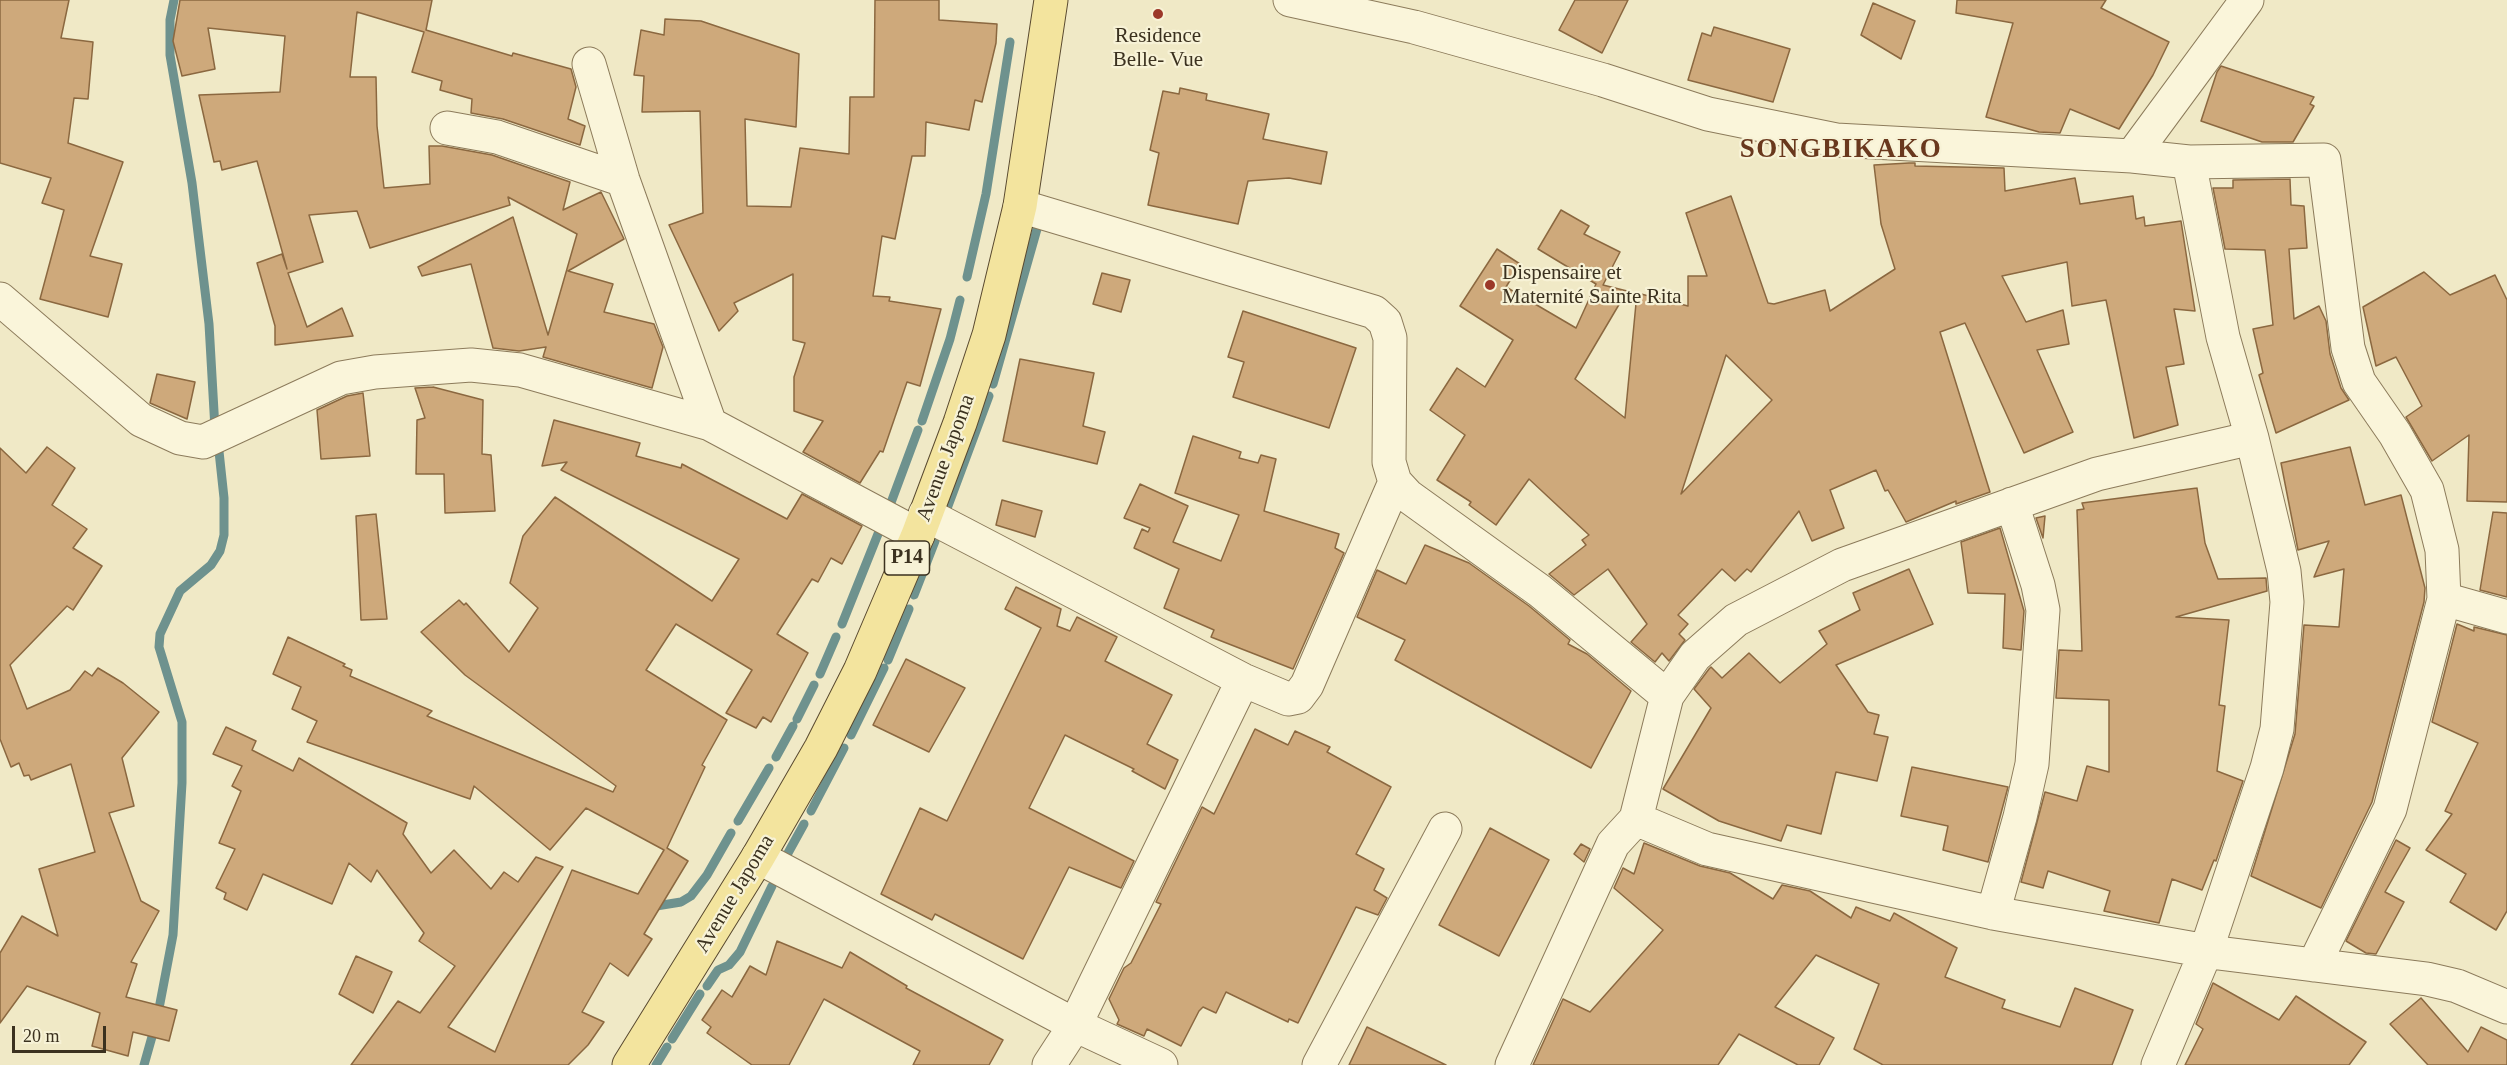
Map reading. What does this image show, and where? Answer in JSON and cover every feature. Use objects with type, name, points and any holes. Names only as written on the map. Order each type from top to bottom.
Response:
[{"type":"main road","name":"Avenue Japoma","points":[[629,1065],[758,857],[821,748],[860,671],[921,524],[960,423],[988,335],[1020,206],[1051,0]]},
{"type":"street","points":[[1290,0],[1414,27],[1603,80],[1708,114],[1836,140],[2132,156],[2189,162],[2324,160],[2348,348],[2359,382],[2395,434],[2427,490],[2442,550],[2444,599],[2390,809],[2314,965]]},
{"type":"street","points":[[2132,156],[2247,0]]},
{"type":"street","points":[[589,64],[623,180],[710,424]]},
{"type":"street","points":[[447,128],[497,137],[623,180]]},
{"type":"street","points":[[2158,1065],[2206,951],[2267,768],[2277,729],[2286,591],[2284,572],[2252,438],[2223,337],[2189,162]]},
{"type":"street","points":[[1020,206],[1374,312],[1385,322],[1390,338],[1389,462],[1395,482],[1408,496],[1540,591],[1667,696]]},
{"type":"street","points":[[0,299],[141,420],[180,438],[203,442],[341,378],[375,372],[471,365],[520,370],[710,424],[1243,680],[1288,699],[1298,697],[1302,691],[1395,482]]},
{"type":"street","points":[[1512,1065],[1609,851],[1636,819],[1667,696],[1695,656],[1736,620],[1842,565],[2097,474],[2252,438]]},
{"type":"street","points":[[1993,913],[2020,817],[2032,764],[2043,610],[2038,585],[2012,504]]},
{"type":"street","points":[[2444,599],[2507,617]]},
{"type":"street","points":[[1048,1065],[1075,1025],[1243,680]]},
{"type":"street","points":[[1636,819],[1707,849],[1993,913],[2206,951],[2427,979],[2457,986],[2507,1007]]},
{"type":"street","points":[[1319,1065],[1445,829]]},
{"type":"street","points":[[758,857],[1075,1025],[1161,1065]]},
{"type":"building","points":[[0,0],[69,0],[61,38],[93,42],[88,99],[74,98],[68,143],[123,162],[90,256],[122,264],[108,317],[40,299],[64,210],[42,203],[51,178],[0,163]]},
{"type":"building","points":[[180,0],[432,0],[426,30],[512,56],[513,53],[571,69],[576,87],[568,119],[585,126],[580,145],[503,119],[471,113],[472,99],[440,90],[442,81],[412,72],[424,32],[357,12],[350,77],[376,77],[377,126],[384,188],[430,184],[429,146],[442,146],[492,155],[570,182],[563,210],[601,192],[624,239],[568,271],[613,284],[604,312],[654,324],[663,347],[652,388],[543,357],[546,347],[519,351],[493,348],[471,264],[422,276],[418,267],[513,217],[548,335],[577,234],[508,197],[510,205],[370,248],[357,211],[309,215],[323,262],[288,273],[307,327],[342,308],[353,336],[275,345],[275,326],[257,263],[282,254],[287,269],[257,161],[222,170],[220,161],[214,162],[199,95],[280,92],[285,36],[208,28],[215,69],[182,76],[173,41]]},
{"type":"building","points":[[875,0],[939,0],[939,20],[997,24],[996,43],[982,102],[975,100],[969,130],[926,122],[925,156],[912,156],[895,239],[882,236],[873,296],[890,297],[889,301],[941,309],[920,386],[907,382],[883,452],[880,451],[860,483],[803,452],[823,421],[794,411],[794,377],[805,343],[793,340],[793,274],[734,303],[738,311],[719,331],[669,225],[703,213],[700,111],[642,112],[644,76],[634,75],[641,30],[664,35],[665,19],[701,21],[799,54],[796,127],[745,119],[747,206],[791,207],[800,148],[849,154],[850,97],[874,97]]},
{"type":"building","points":[[1575,0],[1628,0],[1602,53],[1559,30]]},
{"type":"building","points":[[1957,0],[2106,0],[2101,8],[2169,42],[2153,75],[2119,129],[2070,109],[2060,133],[2039,132],[1986,117],[2013,23],[1956,13]]},
{"type":"building","points":[[1873,3],[1915,21],[1901,59],[1861,35]]},
{"type":"building","points":[[1714,27],[1790,49],[1773,102],[1688,80],[1702,33],[1711,36]]},
{"type":"building","points":[[2221,66],[2314,97],[2310,104],[2314,106],[2293,142],[2262,142],[2201,121]]},
{"type":"building","points":[[1180,88],[1207,94],[1206,100],[1269,114],[1263,139],[1327,152],[1321,184],[1289,178],[1248,181],[1238,224],[1148,205],[1159,153],[1150,150],[1163,91],[1179,94]]},
{"type":"building","points":[[1915,163],[1915,166],[2004,168],[2005,191],[2075,178],[2080,204],[2133,196],[2136,219],[2144,217],[2145,226],[2181,221],[2195,311],[2174,309],[2184,364],[2166,367],[2178,425],[2134,438],[2106,300],[2072,306],[2067,262],[2002,276],[2026,322],[2063,310],[2069,344],[2037,350],[2073,432],[2024,453],[1965,323],[1940,332],[1990,492],[1956,504],[1956,501],[1906,522],[1888,490],[1885,491],[1876,470],[1830,490],[1844,528],[1812,541],[1799,511],[1751,572],[1747,569],[1735,581],[1722,569],[1678,615],[1688,624],[1679,634],[1685,640],[1669,661],[1662,653],[1655,662],[1631,642],[1647,624],[1608,569],[1574,595],[1549,574],[1586,545],[1582,540],[1589,535],[1529,479],[1496,525],[1469,505],[1471,502],[1437,480],[1465,435],[1430,410],[1457,368],[1485,387],[1513,340],[1460,306],[1497,249],[1520,264],[1506,287],[1576,328],[1596,284],[1538,249],[1561,210],[1589,226],[1584,234],[1620,252],[1603,285],[1627,291],[1575,379],[1625,418],[1637,293],[1688,306],[1688,276],[1707,276],[1686,213],[1731,196],[1768,303],[1774,304],[1825,290],[1830,311],[1895,269],[1881,224],[1874,165]],"holes":[[[1726,355],[1772,400],[1681,494]]]},
{"type":"building","points":[[2290,179],[2291,205],[2304,206],[2307,248],[2289,249],[2294,319],[2319,306],[2326,321],[2330,354],[2341,388],[2349,400],[2276,433],[2259,375],[2263,373],[2253,329],[2273,325],[2265,250],[2225,249],[2213,188],[2233,188],[2233,180]]},
{"type":"building","points":[[2424,272],[2450,295],[2495,275],[2507,300],[2507,502],[2467,501],[2469,435],[2432,461],[2406,417],[2422,406],[2396,357],[2376,366],[2363,307]]},
{"type":"building","points":[[1102,273],[1130,280],[1121,312],[1093,304]]},
{"type":"building","points":[[1243,311],[1356,348],[1329,428],[1233,397],[1244,362],[1228,357]]},
{"type":"building","points":[[1020,359],[1094,373],[1083,426],[1105,432],[1097,464],[1003,441]]},
{"type":"building","points":[[157,374],[195,382],[187,419],[150,403]]},
{"type":"building","points":[[433,387],[483,400],[482,454],[491,455],[495,511],[445,513],[444,474],[416,474],[417,420],[425,418],[415,388]]},
{"type":"building","points":[[363,393],[370,456],[321,459],[317,410],[347,396]]},
{"type":"building","points":[[554,420],[640,443],[636,456],[681,468],[682,464],[787,519],[802,494],[862,526],[842,564],[831,558],[818,582],[812,579],[777,634],[808,653],[771,722],[763,717],[756,728],[726,713],[752,670],[676,624],[646,670],[727,720],[702,765],[705,767],[667,848],[688,861],[644,934],[652,939],[628,976],[610,963],[582,1012],[604,1022],[588,1045],[568,1065],[351,1065],[398,1001],[420,1013],[455,966],[419,941],[424,933],[377,870],[371,882],[349,863],[332,904],[263,874],[247,910],[224,899],[226,893],[216,888],[235,849],[219,843],[241,791],[232,786],[242,766],[213,754],[226,727],[256,741],[252,750],[293,771],[299,758],[407,823],[403,834],[431,873],[454,850],[491,889],[504,872],[518,882],[536,857],[563,867],[448,1027],[495,1052],[572,870],[638,894],[664,850],[586,808],[550,850],[474,786],[470,799],[307,742],[317,721],[292,709],[301,687],[273,674],[288,637],[345,664],[343,666],[352,670],[350,676],[432,711],[427,716],[613,792],[616,786],[465,675],[421,632],[459,600],[464,605],[466,603],[509,652],[538,608],[510,583],[523,536],[555,497],[712,601],[739,559],[561,470],[567,462],[542,466]]},
{"type":"building","points":[[1193,436],[1241,452],[1239,458],[1258,463],[1261,455],[1276,459],[1264,511],[1339,534],[1335,548],[1344,553],[1293,669],[1211,637],[1214,630],[1164,608],[1179,569],[1134,548],[1142,529],[1148,532],[1150,528],[1124,518],[1140,484],[1188,506],[1173,542],[1221,561],[1239,515],[1175,493]]},
{"type":"building","points":[[47,447],[75,468],[52,505],[87,529],[73,548],[102,566],[73,610],[67,606],[10,665],[27,709],[70,690],[85,671],[92,676],[98,668],[123,683],[159,712],[122,758],[134,806],[109,813],[141,901],[159,911],[131,962],[137,964],[126,997],[177,1010],[169,1041],[133,1032],[128,1056],[92,1046],[100,1013],[27,986],[0,1023],[0,953],[22,916],[58,936],[39,869],[95,852],[71,764],[31,780],[29,775],[24,776],[19,763],[11,767],[0,739],[0,448],[26,473]]},
{"type":"building","points":[[2350,447],[2365,505],[2401,495],[2425,588],[2424,602],[2372,802],[2321,908],[2251,876],[2295,734],[2304,625],[2339,627],[2344,569],[2314,577],[2329,541],[2298,550],[2281,463]]},
{"type":"building","points":[[2197,488],[2205,543],[2218,579],[2266,578],[2267,591],[2176,617],[2229,620],[2219,705],[2225,706],[2217,771],[2243,781],[2216,861],[2214,860],[2202,890],[2172,879],[2159,923],[2104,911],[2110,891],[2048,871],[2043,888],[2021,882],[2045,792],[2077,801],[2087,766],[2109,772],[2109,700],[2056,698],[2059,650],[2082,651],[2077,510],[2084,509],[2082,503]]},
{"type":"building","points":[[1002,500],[1042,511],[1035,537],[996,525]]},
{"type":"building","points":[[2493,512],[2507,513],[2507,597],[2480,590]]},
{"type":"building","points":[[376,514],[387,619],[361,620],[356,516]]},
{"type":"building","points":[[2045,516],[2043,538],[2036,518]]},
{"type":"building","points":[[2000,528],[2024,611],[2021,650],[2003,648],[2005,594],[1968,593],[1961,542]]},
{"type":"building","points":[[1425,545],[1469,563],[1529,606],[1570,640],[1568,644],[1587,654],[1631,691],[1591,768],[1395,660],[1405,640],[1357,617],[1377,570],[1406,584]]},
{"type":"building","points":[[1909,569],[1933,624],[1836,665],[1868,712],[1879,715],[1874,734],[1888,737],[1877,781],[1836,772],[1821,834],[1787,825],[1781,841],[1719,821],[1663,789],[1711,708],[1694,689],[1711,667],[1722,678],[1749,653],[1780,683],[1827,644],[1819,631],[1860,610],[1853,593]]},
{"type":"building","points":[[1016,587],[1061,609],[1057,626],[1070,631],[1077,617],[1117,637],[1105,661],[1172,695],[1147,744],[1178,760],[1165,789],[1132,771],[1134,769],[1065,735],[1029,808],[1134,861],[1121,888],[1069,867],[1023,959],[935,914],[932,920],[881,894],[920,808],[947,821],[1041,628],[1005,609]]},
{"type":"building","points":[[2457,624],[2474,631],[2474,627],[2507,635],[2507,911],[2496,930],[2450,902],[2466,874],[2426,850],[2452,814],[2445,811],[2478,743],[2432,722]]},
{"type":"building","points":[[906,659],[965,688],[929,752],[873,725]]},
{"type":"building","points":[[1255,729],[1288,745],[1295,731],[1330,747],[1327,752],[1391,787],[1356,854],[1384,869],[1374,890],[1387,898],[1378,915],[1356,907],[1298,1023],[1289,1019],[1288,1022],[1226,992],[1216,1013],[1203,1007],[1199,1011],[1181,1046],[1147,1029],[1144,1036],[1117,1024],[1119,1020],[1109,999],[1124,968],[1131,963],[1161,904],[1156,902],[1202,807],[1214,814]]},
{"type":"building","points":[[1912,767],[2008,787],[1988,862],[1943,850],[1948,826],[1901,816]]},
{"type":"building","points":[[1490,828],[1549,860],[1499,956],[1439,925]]},
{"type":"building","points":[[2396,840],[2410,848],[2385,892],[2404,902],[2376,954],[2366,953],[2346,941]]},
{"type":"building","points":[[1644,843],[1700,866],[1730,873],[1773,899],[1782,885],[1810,891],[1851,918],[1856,907],[1890,921],[1894,913],[1957,948],[1945,977],[2005,1000],[2002,1008],[2060,1027],[2075,988],[2133,1010],[2112,1065],[1883,1065],[1854,1049],[1879,984],[1816,955],[1775,1007],[1834,1038],[1819,1065],[1798,1065],[1739,1034],[1718,1065],[1533,1065],[1563,999],[1590,1012],[1663,930],[1614,888],[1623,868],[1634,874]]},
{"type":"building","points":[[1581,844],[1590,849],[1584,862],[1574,854]]},
{"type":"building","points":[[777,941],[842,968],[850,952],[907,986],[906,988],[1003,1040],[989,1065],[913,1065],[920,1051],[824,999],[789,1065],[752,1065],[707,1033],[711,1027],[702,1020],[722,990],[732,997],[750,966],[766,975]]},
{"type":"building","points":[[356,956],[392,972],[373,1013],[339,994]]},
{"type":"building","points":[[2213,983],[2279,1020],[2296,996],[2366,1042],[2349,1065],[2185,1065],[2203,1029],[2196,1024]]},
{"type":"building","points":[[2421,998],[2468,1052],[2481,1027],[2507,1040],[2507,1065],[2428,1065],[2390,1024]]},
{"type":"building","points":[[1367,1027],[1446,1065],[1349,1065]]},
{"type":"waterway","points":[[174,0],[170,20],[170,55],[192,183],[209,324],[215,429]]},
{"type":"waterway","points":[[967,277],[986,194],[1010,42]]},
{"type":"waterway","points":[[993,384],[1039,222]]},
{"type":"waterway","points":[[922,421],[950,339],[960,300]]},
{"type":"waterway","points":[[945,514],[989,396]]},
{"type":"waterway","points":[[889,508],[918,430]]},
{"type":"waterway","points":[[144,1065],[157,1019],[173,935],[182,783],[182,722],[159,647],[160,634],[180,591],[211,565],[220,551],[224,535],[224,498],[218,442]]},
{"type":"waterway","points":[[842,624],[880,529]]},
{"type":"waterway","points":[[914,595],[935,541]]},
{"type":"waterway","points":[[888,660],[909,609]]},
{"type":"waterway","points":[[820,674],[836,637]]},
{"type":"waterway","points":[[851,735],[884,668]]},
{"type":"waterway","points":[[797,719],[814,685]]},
{"type":"waterway","points":[[776,757],[793,726]]},
{"type":"waterway","points":[[811,811],[844,748]]},
{"type":"waterway","points":[[738,821],[769,768]]},
{"type":"waterway","points":[[788,853],[804,824]]},
{"type":"waterway","points":[[650,907],[681,902],[691,896],[707,875],[731,833]]},
{"type":"waterway","points":[[707,986],[718,970],[729,965],[740,952],[772,886]]},
{"type":"waterway","points":[[672,1039],[700,994]]},
{"type":"waterway","points":[[656,1065],[667,1047]]},
{"type":"place","name":"Residence Belle- Vue","points":[[1158,14]]},
{"type":"place","name":"Dispensaire et Maternité Sainte Rita","points":[[1490,285]]},
{"type":"district","name":"SONGBIKAKO","points":[[1841,150]]}]
